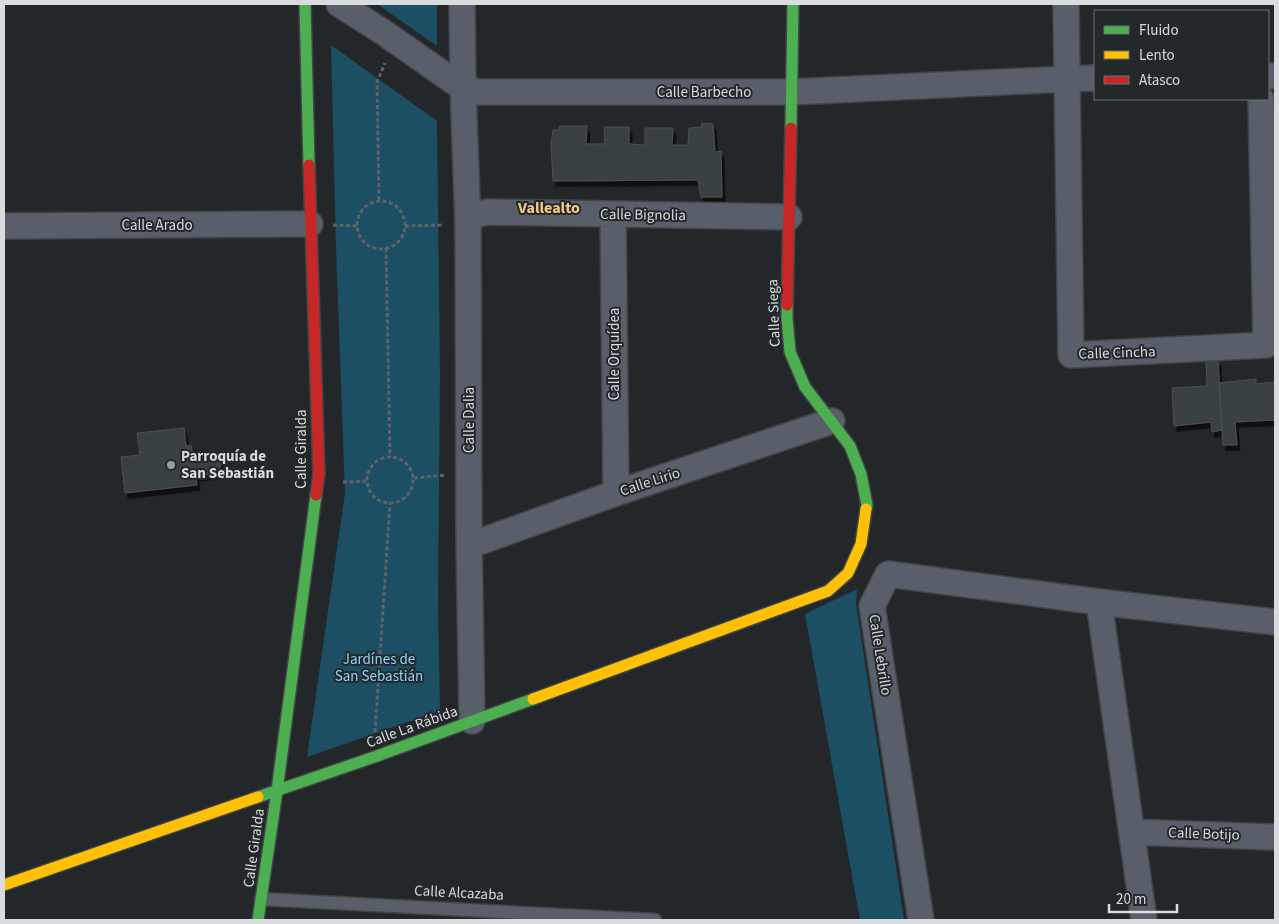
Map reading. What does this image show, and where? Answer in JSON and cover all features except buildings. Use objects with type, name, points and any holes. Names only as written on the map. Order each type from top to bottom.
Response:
[{"type":"street","name":"Calle Giralda","points":[[258,920],[319,474],[310,224],[305,4]]},
{"type":"street","name":"Calle Barbecho","points":[[339,4],[463,88],[478,92],[792,92],[1094,78]]},
{"type":"street","name":"Calle Dalia","points":[[462,4],[468,217],[469,541],[472,720]]},
{"type":"street","name":"Calle Siega","points":[[793,4],[787,318],[790,352],[804,387],[850,446],[861,474],[867,505],[861,544],[848,573],[828,591]]},
{"type":"street","name":"Calle Cincha","points":[[1066,4],[1071,355],[1266,346],[1260,100]]},
{"type":"street","name":"Calle Bignolia","points":[[468,217],[486,212],[789,217]]},
{"type":"street","name":"Calle Orquídea","points":[[613,215],[616,493]]},
{"type":"street","name":"Calle Arado","points":[[4,226],[310,224]]},
{"type":"street","name":"Calle Lirio","points":[[469,541],[482,541],[616,493],[832,421]]},
{"type":"street","name":"Calle Lebrillo","points":[[922,920],[872,606],[888,574],[1098,602],[1275,622]]},
{"type":"street","name":"Calle La Rábida","points":[[4,885],[277,791],[828,591]]},
{"type":"street","points":[[1098,602],[1144,920]]},
{"type":"street","name":"Calle Botijo","points":[[1132,832],[1275,837]]},
{"type":"lane","name":"Calle Alcazaba","points":[[261,899],[655,920]]},
{"type":"path","points":[[379,200],[377,82],[388,55],[383,32]]},
{"type":"path","points":[[379,200],[391,203],[398,208],[403,214],[405,226],[404,233],[393,245],[386,248],[378,248],[369,246],[362,240],[357,226],[358,218],[364,208],[371,202],[379,200]]},
{"type":"path","points":[[405,226],[453,224],[468,217]]},
{"type":"path","points":[[386,248],[390,457]]},
{"type":"path","points":[[390,457],[400,458],[407,463],[414,478],[408,495],[402,500],[390,503],[378,500],[372,495],[366,481],[367,473],[373,463],[380,458],[390,457]]},
{"type":"path","points":[[414,478],[469,472]]},
{"type":"path","points":[[374,740],[390,503]]},
{"type":"green space","points":[[377,4],[437,4],[437,46]]},
{"type":"green space","name":"Jardínes de San Sebastián","points":[[331,45],[437,121],[440,373],[438,603],[440,711],[307,757],[345,493]]},
{"type":"green space","points":[[857,589],[856,604],[904,920],[860,920],[805,614]]},
{"type":"traffic: fast","points":[[305,4],[309,165]]},
{"type":"traffic: fast","points":[[791,128],[793,4]]},
{"type":"traffic: fast","points":[[787,305],[790,352],[805,387],[850,446],[861,474],[867,505],[866,509]]},
{"type":"traffic: fast","points":[[258,920],[316,495]]},
{"type":"traffic: fast","points":[[258,797],[533,699]]},
{"type":"traffic: slow","points":[[533,699],[828,591],[848,573],[861,544],[866,509]]},
{"type":"traffic: slow","points":[[4,885],[258,797]]},
{"type":"traffic: jam","points":[[787,305],[791,128]]},
{"type":"traffic: jam","points":[[309,165],[319,474],[316,495]]},
{"type":"place","name":"Parroquía de San Sebastián","points":[[171,465]]},
{"type":"district","name":"Vallealto","points":[[549,208]]}]
